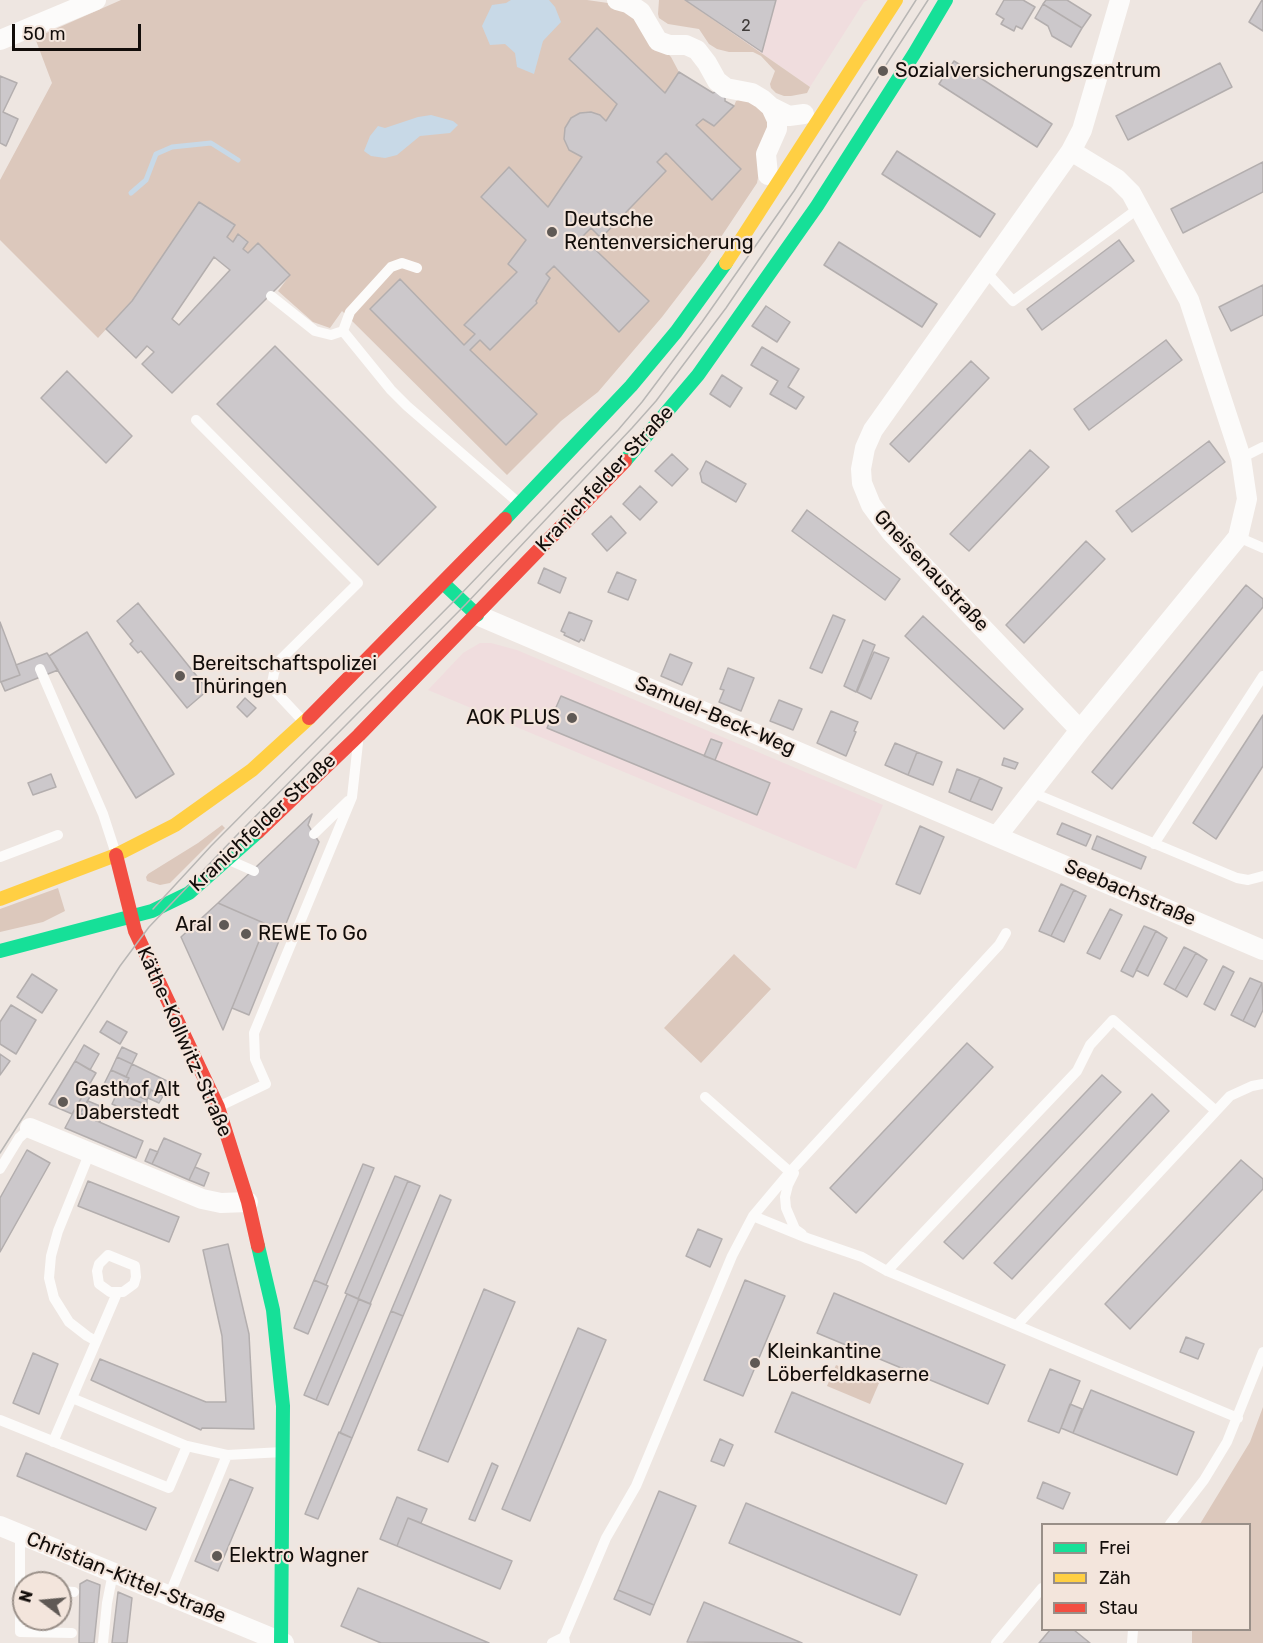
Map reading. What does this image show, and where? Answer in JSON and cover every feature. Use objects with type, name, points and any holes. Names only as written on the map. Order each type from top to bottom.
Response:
[{"type":"main road","points":[[0,899],[116,855],[175,825],[203,807],[252,770],[304,722],[443,583],[631,386],[676,332],[718,276],[896,0]]},
{"type":"main road","name":"Kranichfelder Straße","points":[[0,951],[131,917],[171,903],[189,893],[228,860],[359,735],[632,454],[698,375],[812,214],[946,0]]},
{"type":"main road","name":"Samuel-Beck-Weg","points":[[443,583],[477,615]]},
{"type":"main road","points":[[116,855],[131,917]]},
{"type":"main road","name":"Käthe-Kollwitz-Straße","points":[[131,917],[148,961],[218,1107],[248,1202],[273,1310],[283,1406],[282,1642]]},
{"type":"street","points":[[0,40],[96,0]]},
{"type":"street","points":[[618,0],[628,3],[641,12],[658,41],[669,45],[686,45],[697,51],[717,81],[726,88],[752,93],[771,107],[789,116],[804,114]]},
{"type":"street","name":"Gneisenaustraße","points":[[1080,730],[891,532],[871,505],[862,483],[861,468],[865,448],[873,430],[1071,151],[1082,130],[1120,0]]},
{"type":"street","points":[[768,175],[766,154],[777,129],[777,120],[771,107]]},
{"type":"street","points":[[997,836],[1080,730],[1238,537],[1247,499],[1241,458],[1192,307],[1131,193],[1118,179],[1071,151]]},
{"type":"street","name":"Samuel-Beck-Weg","points":[[477,615],[997,836]]},
{"type":"street","name":"Seebachstraße","points":[[997,836],[1263,950]]},
{"type":"street","points":[[30,1128],[202,1199],[221,1203],[248,1202]]},
{"type":"street","name":"Christian-Kittel-Straße","points":[[0,1526],[282,1642]]},
{"type":"lane","points":[[986,271],[1013,301],[1139,208]]},
{"type":"lane","points":[[343,331],[350,312],[391,267],[402,263],[417,268]]},
{"type":"lane","points":[[271,296],[315,331],[331,335],[343,331]]},
{"type":"lane","points":[[343,331],[407,406],[520,504]]},
{"type":"lane","points":[[196,420],[358,583],[278,662],[273,673],[274,690],[304,722]]},
{"type":"lane","points":[[1241,458],[1263,447]]},
{"type":"lane","points":[[1238,537],[1263,548]]},
{"type":"lane","points":[[40,669],[103,814],[116,855]]},
{"type":"lane","points":[[1154,844],[1263,676]]},
{"type":"lane","points":[[218,1107],[266,1084],[255,1059],[254,1034],[352,797],[359,735]]},
{"type":"lane","points":[[1031,792],[1237,878],[1248,880],[1263,876]]},
{"type":"lane","points":[[314,834],[352,797]]},
{"type":"lane","points":[[0,857],[58,835]]},
{"type":"lane","points":[[228,860],[254,871]]},
{"type":"lane","points":[[294,908],[301,918]]},
{"type":"lane","points":[[552,1643],[565,1640],[606,1538],[636,1486],[732,1256],[753,1216],[800,1161],[994,951],[1006,933]]},
{"type":"lane","points":[[887,1271],[1077,1071],[1090,1045],[1113,1020],[1216,1111]]},
{"type":"lane","points":[[1017,1325],[1230,1096],[1252,1086],[1263,1084]]},
{"type":"lane","points":[[705,1097],[790,1172]]},
{"type":"lane","points":[[0,1169],[19,1138],[30,1128]]},
{"type":"lane","points":[[90,1152],[58,1231],[51,1256],[49,1278],[54,1298],[69,1322],[96,1341]]},
{"type":"lane","points":[[800,1161],[788,1185],[785,1197],[786,1208],[795,1229],[807,1238]]},
{"type":"lane","points":[[753,1216],[862,1257],[887,1271],[1238,1418]]},
{"type":"lane","points":[[53,1442],[117,1293]]},
{"type":"lane","points":[[1171,1523],[1204,1480],[1227,1442],[1263,1352]]},
{"type":"lane","points":[[72,1398],[187,1446],[227,1455],[283,1452]]},
{"type":"lane","points":[[0,1420],[169,1488],[187,1446]]},
{"type":"lane","points":[[169,1596],[227,1455]]},
{"type":"lane","points":[[20,1534],[21,1571]]},
{"type":"lane","points":[[103,1643],[113,1573]]},
{"type":"lane","points":[[996,1643],[1041,1589]]},
{"type":"lane","points":[[20,1631],[72,1633]]},
{"type":"shaded area","points":[[121,0],[587,0],[622,5],[671,57],[679,72],[713,93],[717,91],[725,97],[725,101],[734,106],[736,101],[743,98],[774,117],[764,147],[757,183],[705,261],[662,317],[598,392],[561,421],[507,475],[342,311],[330,328],[313,322],[278,291],[290,275],[258,243],[248,253],[243,249],[248,242],[239,235],[233,242],[227,237],[235,225],[199,202],[132,301],[98,338],[0,240],[0,180],[52,83],[35,38]]},
{"type":"shaded area","points":[[659,0],[685,0],[810,87],[807,93],[784,96],[776,93],[770,84],[775,71],[761,56],[753,52],[729,52],[717,49],[709,44],[699,29],[668,24],[659,18]]},
{"type":"shaded area","points":[[685,0],[868,0],[864,2],[810,87]]},
{"type":"shaded area","points":[[480,643],[491,643],[517,650],[883,805],[856,869],[428,690],[463,653]]},
{"type":"shaded area","points":[[222,825],[225,828],[170,883],[160,885],[147,881],[148,874]]},
{"type":"shaded area","points":[[58,888],[65,911],[43,922],[0,932],[0,909]]},
{"type":"shaded area","points":[[734,954],[771,989],[701,1063],[664,1028]]},
{"type":"shaded area","points":[[836,1365],[879,1383],[870,1404],[827,1386]]},
{"type":"shaded area","points":[[1263,1407],[1263,1643],[1192,1643],[1192,1631],[1251,1631],[1251,1523],[1201,1523],[1250,1442]]},
{"type":"water","points":[[511,0],[549,0],[555,7],[561,22],[543,41],[534,74],[517,67],[515,53],[505,44],[490,45],[482,26],[492,5]]},
{"type":"water","points":[[431,115],[453,121],[458,125],[450,133],[420,136],[397,155],[385,158],[371,156],[364,151],[370,136],[378,126],[385,128]]},
{"type":"building","points":[[685,0],[776,0],[762,52]]},
{"type":"building","points":[[1004,0],[1023,0],[1035,7],[1022,29],[1016,26],[1014,31],[1001,24],[1004,19],[996,14]]},
{"type":"building","points":[[1046,0],[1067,0],[1091,15],[1082,28],[1043,4]]},
{"type":"building","points":[[1263,0],[1263,31],[1249,22]]},
{"type":"building","points":[[1043,4],[1082,28],[1071,47],[1052,36],[1048,26],[1035,18]]},
{"type":"building","name":"Deutsche Rentenversicherung","points":[[597,28],[665,93],[679,72],[713,93],[717,91],[725,97],[725,101],[734,106],[714,126],[703,119],[696,125],[741,169],[712,200],[666,153],[657,162],[666,171],[601,238],[591,228],[582,237],[649,301],[619,332],[554,266],[546,274],[550,278],[536,301],[537,303],[490,350],[480,340],[470,350],[537,414],[506,445],[370,309],[400,279],[464,345],[475,334],[464,325],[517,272],[508,264],[526,240],[481,197],[509,167],[548,207],[582,157],[569,150],[564,139],[565,128],[571,118],[580,113],[591,112],[600,115],[606,121],[617,104],[569,59]]},
{"type":"building","points":[[954,61],[1052,124],[1037,147],[939,84]]},
{"type":"building","points":[[1220,63],[1232,87],[1128,140],[1116,116]]},
{"type":"building","points":[[0,76],[17,83],[3,112],[18,119],[6,146],[0,143]]},
{"type":"building","points":[[897,151],[995,214],[980,237],[882,174]]},
{"type":"building","points":[[1263,162],[1263,192],[1183,233],[1171,209]]},
{"type":"building","points":[[199,202],[235,225],[227,237],[233,242],[238,234],[248,242],[243,249],[248,253],[258,243],[290,275],[172,393],[142,364],[154,352],[147,346],[136,358],[106,329],[132,301]],"holes":[[[214,257],[230,270],[179,325],[172,319]]]},
{"type":"building","points":[[1119,240],[1134,261],[1042,330],[1027,309]]},
{"type":"building","points":[[839,242],[937,304],[922,327],[824,265]]},
{"type":"building","points":[[1263,285],[1263,315],[1231,331],[1219,307]]},
{"type":"building","points":[[766,306],[790,322],[777,342],[752,326]]},
{"type":"building","points":[[1166,340],[1182,360],[1089,430],[1074,409]]},
{"type":"building","points":[[275,346],[436,507],[378,565],[217,404]]},
{"type":"building","points":[[762,347],[799,369],[788,387],[804,397],[796,409],[770,394],[778,381],[751,365]]},
{"type":"building","points":[[971,361],[989,378],[909,462],[890,444]]},
{"type":"building","points":[[67,371],[132,436],[106,463],[41,398]]},
{"type":"building","points":[[722,375],[742,388],[730,407],[710,394]]},
{"type":"building","points":[[1209,441],[1225,462],[1132,532],[1116,511]]},
{"type":"building","points":[[1030,450],[1049,467],[969,551],[950,534]]},
{"type":"building","points":[[672,454],[688,469],[672,486],[655,471]]},
{"type":"building","points":[[706,461],[746,484],[736,502],[702,482],[700,473]]},
{"type":"building","points":[[640,486],[657,502],[640,520],[623,504]]},
{"type":"building","points":[[807,510],[900,579],[885,600],[792,531]]},
{"type":"building","points":[[611,516],[626,533],[607,551],[592,534]]},
{"type":"building","points":[[1086,541],[1105,559],[1024,643],[1006,625]]},
{"type":"building","points":[[544,568],[566,578],[560,593],[538,583]]},
{"type":"building","points":[[617,572],[636,580],[628,600],[608,592]]},
{"type":"building","points":[[1246,585],[1263,599],[1263,607],[1112,789],[1092,772]]},
{"type":"building","points":[[138,603],[208,690],[187,708],[141,651],[138,653],[130,644],[133,641],[117,621]]},
{"type":"building","points":[[569,612],[592,621],[584,641],[581,639],[579,642],[564,635],[565,633],[561,631]]},
{"type":"building","points":[[833,615],[845,620],[822,673],[810,668]]},
{"type":"building","points":[[923,616],[1023,709],[1004,729],[905,636]]},
{"type":"building","points":[[0,622],[20,675],[0,682]]},
{"type":"building","points":[[87,632],[174,774],[136,798],[49,656]]},
{"type":"building","points":[[863,640],[875,645],[856,692],[844,686]]},
{"type":"building","points":[[874,652],[889,658],[871,699],[857,692]]},
{"type":"building","points":[[47,653],[58,670],[5,691],[1,682],[20,675],[16,665]]},
{"type":"building","points":[[670,654],[692,663],[682,685],[661,676]]},
{"type":"building","points":[[728,668],[754,678],[741,711],[719,702],[724,690],[720,689]]},
{"type":"building","points":[[561,696],[770,783],[757,815],[547,728]]},
{"type":"building","points":[[245,698],[256,708],[247,717],[237,707]]},
{"type":"building","points":[[779,700],[802,709],[793,730],[770,721]]},
{"type":"building","points":[[831,711],[858,722],[846,756],[817,743]]},
{"type":"building","points":[[1263,715],[1263,766],[1216,839],[1193,823]]},
{"type":"building","points":[[711,739],[722,743],[715,760],[704,756]]},
{"type":"building","points":[[895,743],[917,752],[908,775],[885,765]]},
{"type":"building","points":[[917,752],[942,762],[933,785],[908,775]]},
{"type":"building","points":[[1004,758],[1018,763],[1015,769],[1002,765]]},
{"type":"building","points":[[957,769],[980,778],[970,801],[949,792]]},
{"type":"building","points":[[51,774],[56,787],[33,795],[28,783]]},
{"type":"building","points":[[980,778],[1002,788],[992,810],[970,801]]},
{"type":"building","points":[[312,814],[308,825],[319,842],[249,1015],[232,1008],[266,924],[218,903]]},
{"type":"building","points":[[1062,823],[1091,835],[1086,846],[1057,834]]},
{"type":"building","points":[[920,826],[944,837],[920,894],[896,884]]},
{"type":"building","points":[[1097,836],[1146,857],[1141,869],[1092,849]]},
{"type":"building","points":[[1061,884],[1074,890],[1051,936],[1039,931]]},
{"type":"building","points":[[1074,890],[1086,896],[1064,942],[1051,936]]},
{"type":"building","points":[[218,903],[266,924],[223,1030],[181,937]]},
{"type":"building","points":[[1110,909],[1122,915],[1100,959],[1087,953]]},
{"type":"building","points":[[1144,926],[1156,931],[1133,977],[1121,971]]},
{"type":"building","points":[[1156,931],[1167,938],[1148,976],[1136,970]]},
{"type":"building","points":[[1184,947],[1196,953],[1175,990],[1164,984]]},
{"type":"building","points":[[1196,953],[1207,960],[1187,997],[1175,990]]},
{"type":"building","points":[[1223,966],[1234,972],[1215,1010],[1204,1004]]},
{"type":"building","points":[[32,974],[57,990],[42,1013],[17,997]]},
{"type":"building","points":[[1250,978],[1262,983],[1243,1021],[1231,1015]]},
{"type":"building","points":[[1262,983],[1263,1010],[1255,1027],[1243,1021]]},
{"type":"building","points":[[11,1005],[36,1020],[16,1054],[0,1044],[0,1022]]},
{"type":"building","points":[[107,1021],[127,1032],[120,1044],[100,1032]]},
{"type":"building","points":[[967,1043],[993,1067],[856,1213],[830,1188]]},
{"type":"building","points":[[84,1045],[99,1054],[90,1070],[75,1061]]},
{"type":"building","points":[[122,1047],[137,1054],[132,1064],[117,1057]]},
{"type":"building","points":[[0,1054],[10,1061],[0,1075]]},
{"type":"building","points":[[117,1057],[132,1064],[126,1077],[111,1070]]},
{"type":"building","points":[[75,1061],[96,1073],[72,1114],[49,1104]]},
{"type":"building","points":[[132,1064],[169,1082],[163,1096],[151,1090],[147,1100],[123,1089],[129,1078],[126,1077]]},
{"type":"building","points":[[111,1070],[129,1078],[121,1095],[103,1086]]},
{"type":"building","points":[[1102,1075],[1121,1092],[963,1259],[944,1242]]},
{"type":"building","points":[[90,1083],[96,1087],[80,1113],[74,1111]]},
{"type":"building","points":[[123,1089],[147,1100],[147,1105],[121,1095]]},
{"type":"building","points":[[151,1090],[163,1096],[159,1103],[148,1098]]},
{"type":"building","points":[[117,1093],[147,1105],[142,1117],[112,1104]]},
{"type":"building","points":[[1152,1094],[1169,1111],[1012,1279],[994,1263]]},
{"type":"building","points":[[88,1101],[100,1106],[103,1113],[100,1122],[80,1113]]},
{"type":"building","points":[[74,1111],[143,1141],[136,1158],[65,1128]]},
{"type":"building","points":[[164,1138],[201,1154],[189,1180],[152,1164]]},
{"type":"building","points":[[150,1149],[158,1152],[152,1164],[145,1161]]},
{"type":"building","points":[[27,1150],[50,1163],[0,1252],[0,1198]]},
{"type":"building","points":[[1241,1160],[1263,1179],[1263,1189],[1130,1329],[1105,1304]]},
{"type":"building","points":[[363,1164],[374,1168],[326,1285],[314,1280]]},
{"type":"building","points":[[195,1167],[209,1173],[204,1186],[189,1180]]},
{"type":"building","points":[[395,1176],[408,1181],[358,1299],[345,1293]]},
{"type":"building","points":[[88,1181],[179,1217],[169,1242],[78,1206]]},
{"type":"building","points":[[408,1181],[420,1186],[370,1304],[358,1299]]},
{"type":"building","points":[[440,1195],[451,1200],[403,1316],[391,1311]]},
{"type":"building","points":[[698,1229],[722,1239],[710,1267],[686,1256]]},
{"type":"building","points":[[228,1244],[249,1334],[254,1429],[202,1428],[201,1430],[91,1380],[100,1359],[206,1402],[226,1402],[222,1336],[203,1250]]},
{"type":"building","points":[[314,1280],[328,1286],[308,1334],[294,1328]]},
{"type":"building","points":[[745,1280],[785,1296],[743,1396],[704,1380]]},
{"type":"building","points":[[484,1289],[515,1302],[448,1462],[418,1450]]},
{"type":"building","points":[[834,1293],[1005,1365],[988,1404],[817,1333]]},
{"type":"building","points":[[347,1294],[359,1299],[316,1400],[304,1395]]},
{"type":"building","points":[[359,1299],[371,1304],[328,1405],[316,1400]]},
{"type":"building","points":[[391,1311],[403,1316],[352,1438],[340,1433]]},
{"type":"building","points":[[578,1328],[606,1340],[530,1521],[502,1509]]},
{"type":"building","points":[[1186,1337],[1204,1344],[1198,1359],[1180,1352]]},
{"type":"building","points":[[33,1353],[58,1364],[39,1414],[13,1403]]},
{"type":"building","points":[[1050,1369],[1080,1381],[1059,1433],[1028,1421]]},
{"type":"building","points":[[1091,1390],[1194,1432],[1177,1475],[1073,1433]]},
{"type":"building","points":[[792,1392],[963,1464],[946,1504],[775,1432]]},
{"type":"building","points":[[1070,1404],[1082,1409],[1073,1433],[1061,1428]]},
{"type":"building","points":[[339,1432],[352,1438],[318,1519],[305,1514]]},
{"type":"building","points":[[720,1439],[733,1445],[724,1466],[711,1461]]},
{"type":"building","points":[[26,1453],[156,1508],[146,1530],[17,1476]]},
{"type":"building","points":[[492,1463],[498,1466],[475,1521],[469,1519]]},
{"type":"building","points":[[230,1479],[253,1488],[218,1571],[195,1561]]},
{"type":"building","points":[[1043,1482],[1070,1493],[1063,1509],[1037,1498]]},
{"type":"building","points":[[659,1491],[696,1506],[654,1605],[618,1590]]},
{"type":"building","points":[[397,1497],[427,1509],[421,1523],[408,1518],[397,1546],[380,1539]]},
{"type":"building","points":[[746,1503],[917,1575],[900,1615],[729,1543]]},
{"type":"building","points":[[408,1518],[512,1561],[500,1589],[397,1546]]},
{"type":"building","points":[[87,1580],[100,1585],[94,1643],[79,1643],[80,1584]]},
{"type":"building","points":[[358,1588],[489,1643],[381,1643],[341,1626]]},
{"type":"building","points":[[618,1590],[654,1605],[650,1615],[614,1599]]},
{"type":"building","points":[[118,1592],[132,1598],[127,1643],[112,1643]]},
{"type":"building","points":[[704,1602],[802,1643],[687,1642]]},
{"type":"building","points":[[1049,1631],[1075,1631],[1090,1643],[1039,1643]]},
{"type":"waterway","points":[[131,193],[146,180],[156,154],[172,147],[211,143],[238,160]]},
{"type":"tram line","points":[[153,909],[211,846],[458,597],[642,402],[702,322],[794,191],[916,0]]},
{"type":"tram line","points":[[0,1153],[120,966],[149,927],[466,604],[656,401],[726,308],[783,224],[928,0]]},
{"type":"traffic: fast","points":[[625,461],[698,375],[817,206],[946,0]]},
{"type":"traffic: fast","points":[[505,519],[631,386],[676,332],[726,263]]},
{"type":"traffic: fast","points":[[443,583],[477,615]]},
{"type":"traffic: fast","points":[[0,951],[152,911],[189,893],[258,832]]},
{"type":"traffic: fast","points":[[258,1246],[273,1310],[283,1406],[281,1643]]},
{"type":"traffic: slow","points":[[726,263],[896,0]]},
{"type":"traffic: slow","points":[[0,899],[116,855],[175,825],[252,770],[309,718]]},
{"type":"traffic: jam","points":[[258,832],[359,735],[625,461]]},
{"type":"traffic: jam","points":[[309,718],[505,519]]},
{"type":"traffic: jam","points":[[116,855],[135,931],[218,1107],[248,1202],[258,1246]]},
{"type":"place","name":"Sozialversicherungszentrum","points":[[883,71]]},
{"type":"place","name":"Deutsche Rentenversicherung","points":[[552,232]]},
{"type":"place","name":"Bereitschaftspolizei Thüringen","points":[[180,676]]},
{"type":"place","name":"AOK PLUS","points":[[572,718]]},
{"type":"place","name":"Aral","points":[[224,925]]},
{"type":"place","name":"REWE To Go","points":[[246,934]]},
{"type":"place","name":"Gasthof Alt Daberstedt","points":[[63,1102]]},
{"type":"place","name":"Kleinkantine Löberfeldkaserne","points":[[755,1363]]},
{"type":"place","name":"Elektro Wagner","points":[[217,1556]]}]
